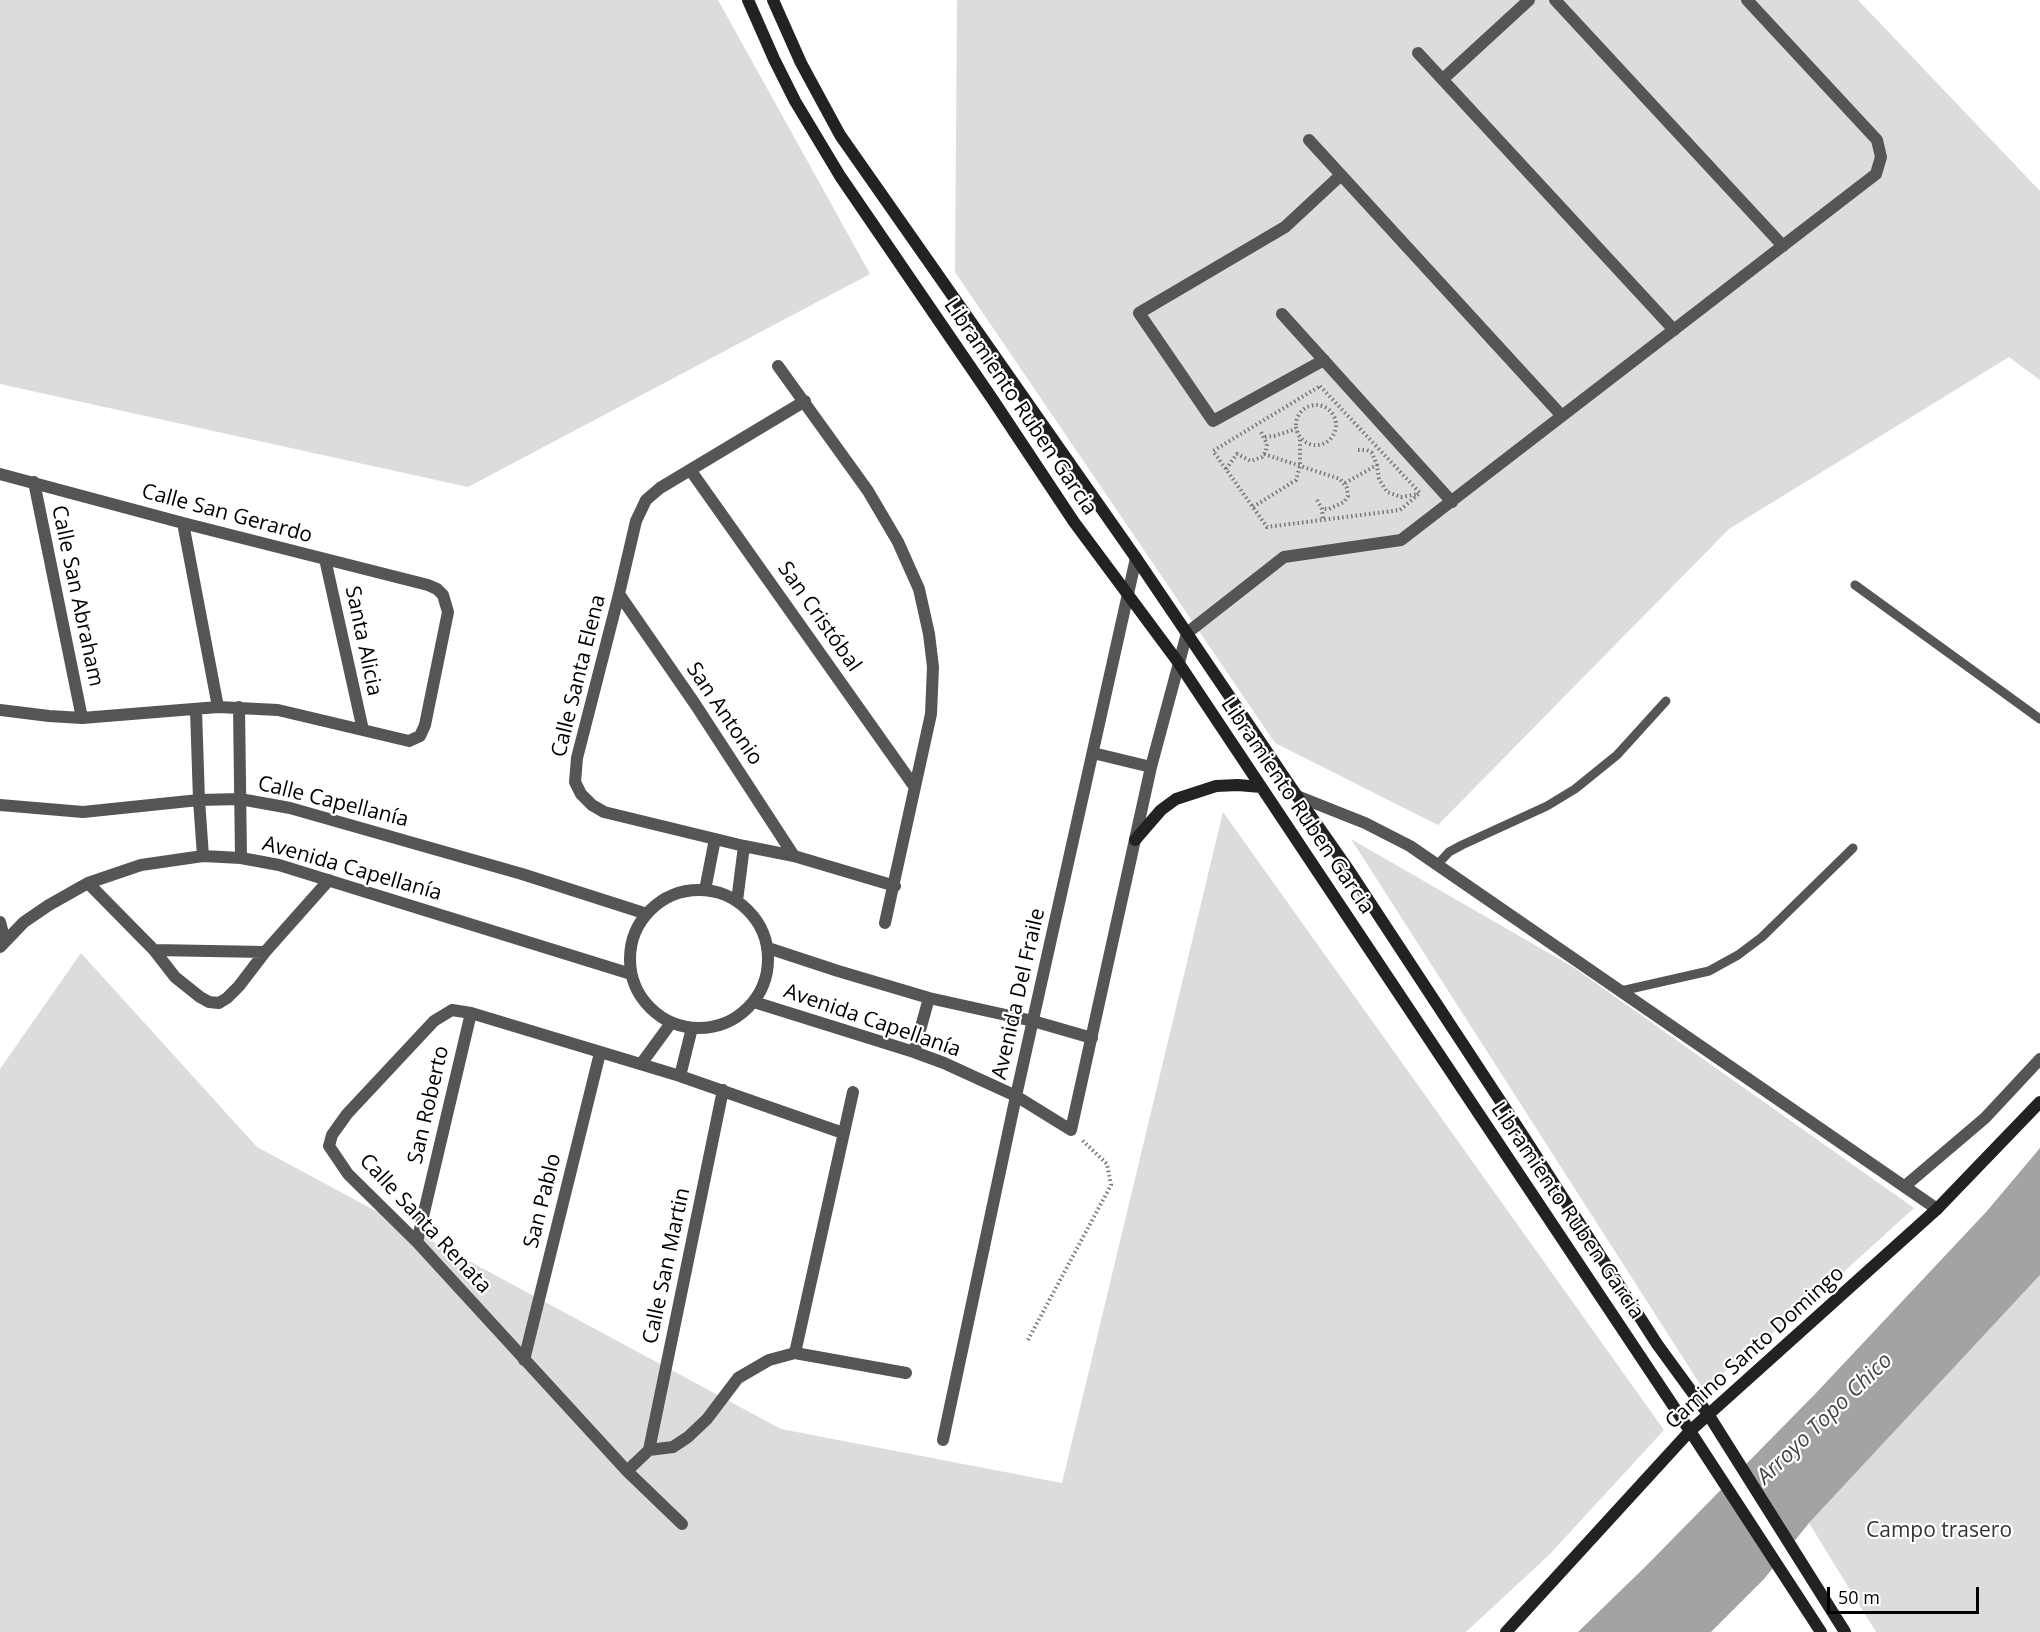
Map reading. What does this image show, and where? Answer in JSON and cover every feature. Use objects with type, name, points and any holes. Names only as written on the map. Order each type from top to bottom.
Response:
[{"type":"street","name":"Libramiento Ruben Garcia","points":[[748,0],[795,101],[840,177],[1074,522],[1178,662],[1690,1431],[1821,1632]]},
{"type":"street","name":"Libramiento Ruben Garcia","points":[[773,0],[801,63],[840,135],[1136,558],[1350,872],[1657,1344],[1708,1414],[1845,1632]]},
{"type":"street","points":[[1443,79],[1529,0]]},
{"type":"street","points":[[1555,0],[1783,246]]},
{"type":"street","points":[[1071,1130],[1151,767],[1187,633],[1284,557],[1401,540],[1876,174],[1881,157],[1877,140],[1747,0]]},
{"type":"street","points":[[1418,53],[1674,330]]},
{"type":"street","points":[[1309,140],[1562,416]]},
{"type":"street","points":[[1324,360],[1213,422],[1139,313],[1285,227],[1341,175]]},
{"type":"street","points":[[1282,314],[1452,501]]},
{"type":"street","points":[[778,366],[868,491],[897,542],[919,589],[929,634],[933,667],[931,714],[885,923]]},
{"type":"street","name":"Calle Santa Elena","points":[[805,401],[660,488],[646,500],[636,521],[578,758],[575,782],[580,794],[604,812],[794,856],[894,886]]},
{"type":"street","name":"San Cristóbal","points":[[691,471],[914,786]]},
{"type":"street","name":"Calle San Gerardo","points":[[0,474],[437,589],[442,595],[448,612],[425,725],[416,739],[401,741],[363,730]]},
{"type":"street","name":"Calle San Abraham","points":[[34,482],[82,718]]},
{"type":"street","points":[[183,523],[218,707]]},
{"type":"street","name":"Avenida Del Fraile","points":[[943,1440],[1016,1096],[1136,558]]},
{"type":"street","name":"Santa Alicia","points":[[325,559],[363,730]]},
{"type":"street","name":"San Antonio","points":[[619,594],[695,704],[794,856]]},
{"type":"street","points":[[0,710],[82,718],[239,707],[278,710],[363,730]]},
{"type":"street","points":[[239,707],[241,858]]},
{"type":"street","points":[[196,710],[203,856]]},
{"type":"street","points":[[1093,753],[1151,767]]},
{"type":"street","points":[[1135,840],[1161,810],[1176,799],[1216,786],[1261,787]]},
{"type":"street","points":[[1297,796],[1365,823],[1438,864],[1937,1209]]},
{"type":"street","name":"Calle Capellanía","points":[[0,805],[83,812],[199,800],[240,799],[338,820],[522,874],[647,914]]},
{"type":"street","points":[[705,890],[715,839]]},
{"type":"street","points":[[737,901],[744,846]]},
{"type":"street","name":"Avenida Capellanía","points":[[2,944],[24,922],[88,883],[141,865],[203,856],[241,858],[279,865],[631,974]]},
{"type":"street","points":[[88,883],[154,950],[175,977],[200,997],[209,1002],[219,1003],[239,986],[265,952],[329,880]]},
{"type":"street","points":[[705,890],[737,901],[751,914],[762,930],[768,948],[768,967],[764,985],[754,1002],[737,1017],[715,1027],[692,1028],[671,1023],[652,1011],[639,994],[631,974],[630,953],[635,932],[647,914],[663,900],[684,892],[705,890]]},
{"type":"street","name":"Avenida Capellanía","points":[[0,922],[2,944]]},
{"type":"street","name":"Avenida Capellanía","points":[[768,948],[929,998],[1033,1021],[1092,1038]]},
{"type":"street","points":[[154,950],[265,952]]},
{"type":"street","points":[[914,1052],[929,998]]},
{"type":"street","name":"Avenida Capellanía","points":[[754,1002],[944,1063],[1016,1096],[1071,1130]]},
{"type":"street","name":"Calle Santa Renata","points":[[681,1524],[627,1471],[417,1242],[348,1174],[329,1146],[332,1135],[355,1106],[434,1021],[452,1010],[471,1013],[680,1076],[843,1133]]},
{"type":"street","name":"San Roberto","points":[[417,1242],[471,1013]]},
{"type":"street","points":[[641,1064],[671,1023]]},
{"type":"street","points":[[680,1076],[692,1028]]},
{"type":"street","name":"San Pablo","points":[[524,1360],[600,1053]]},
{"type":"street","points":[[1905,1185],[1985,1118],[2040,1059]]},
{"type":"street","name":"Calle San Martin","points":[[649,1450],[723,1090]]},
{"type":"street","points":[[795,1353],[853,1092]]},
{"type":"street","name":"Camino Santo Domingo","points":[[1506,1632],[1690,1431],[1937,1209],[2040,1102]]},
{"type":"street","points":[[627,1471],[649,1450],[674,1447],[688,1437],[706,1419],[738,1378],[769,1360],[795,1353],[906,1373]]},
{"type":"lane","points":[[1855,585],[2040,719]]},
{"type":"lane","points":[[1438,864],[1449,852],[1547,806],[1575,789],[1617,755],[1666,701]]},
{"type":"lane","points":[[1621,991],[1709,971],[1738,955],[1762,937],[1852,848]]},
{"type":"path","points":[[1320,386],[1420,493],[1400,510],[1267,527],[1213,451],[1320,386]]},
{"type":"path","points":[[1253,507],[1296,480],[1300,466],[1300,437],[1296,429],[1298,416],[1307,407],[1314,405],[1326,408],[1334,418],[1334,431],[1327,441],[1314,445],[1300,437]]},
{"type":"path","points":[[1265,437],[1296,429]]},
{"type":"path","points":[[1226,469],[1237,454],[1251,461],[1257,460],[1264,454],[1267,444],[1261,432]]},
{"type":"path","points":[[1358,450],[1367,450],[1372,453],[1379,479],[1387,492],[1401,496],[1420,493]]},
{"type":"path","points":[[1264,454],[1333,476],[1345,483],[1348,496],[1344,502],[1329,509],[1322,509]]},
{"type":"path","points":[[1345,483],[1377,465]]},
{"type":"path","points":[[1317,500],[1322,509],[1323,520]]},
{"type":"path","points":[[1028,1340],[1111,1185],[1107,1164],[1071,1130]]},
{"type":"green space","points":[[0,0],[718,0],[870,274],[468,487],[0,384]]},
{"type":"green space","points":[[957,0],[1858,0],[2040,191],[2040,380],[2009,357],[1729,529],[1438,825],[1275,743],[955,272]]},
{"type":"green space","points":[[1223,812],[1664,1430],[1549,1555],[1466,1632],[0,1632],[0,1069],[81,953],[257,1147],[781,1429],[1062,1483]]},
{"type":"green space","points":[[1351,839],[1573,967],[1914,1208],[1805,1307],[1703,1389]]},
{"type":"green space","name":"Campo trasero","points":[[2040,1275],[2040,1632],[1876,1632],[1809,1523]]},
{"type":"water","name":"Arroyo Topo Chico","points":[[2040,1148],[2040,1275],[1809,1523],[1764,1579],[1711,1632],[1578,1632],[1816,1393],[1987,1211]]},
{"type":"pier","points":[[1742,1464],[1795,1546],[1776,1569],[1720,1486]]}]
